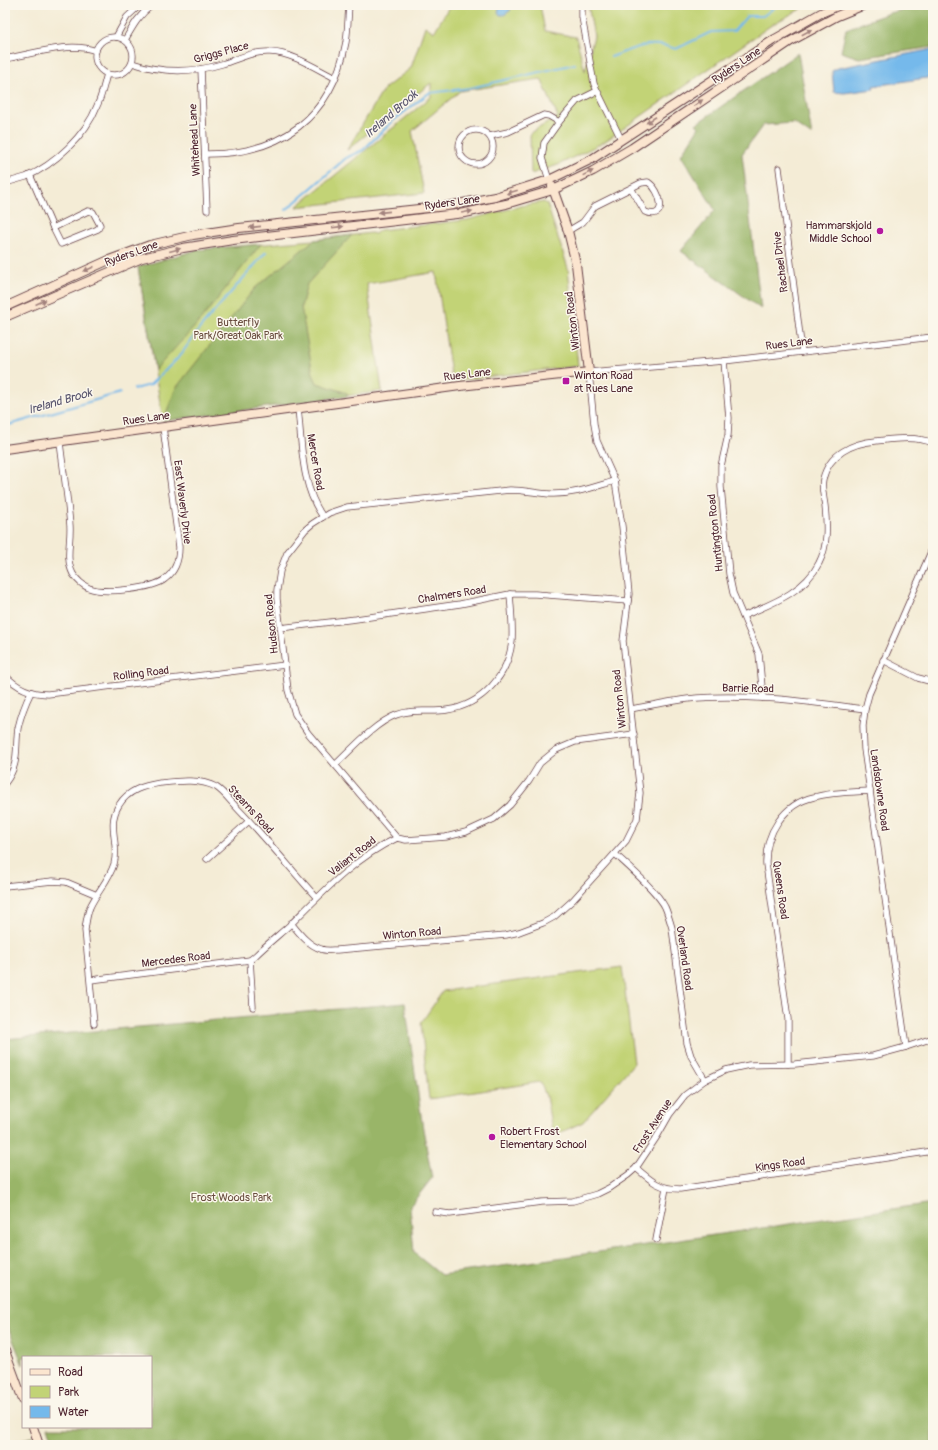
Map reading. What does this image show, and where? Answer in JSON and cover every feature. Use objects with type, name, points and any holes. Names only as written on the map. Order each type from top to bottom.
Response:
[{"type":"main road","name":"Ryders Lane","points":[[5,307],[109,260],[150,245],[193,235],[239,228],[447,206],[495,197],[549,180],[592,159],[776,39],[821,13],[840,5]]},
{"type":"main road","name":"Ryders Lane","points":[[5,317],[142,258],[183,248],[232,240],[465,213],[506,204],[553,190],[593,171],[632,148],[791,41],[837,16],[864,5]]},
{"type":"main road","name":"Winton Road","points":[[549,180],[568,231],[576,264],[589,372]]},
{"type":"main road","name":"Rues Lane","points":[[5,449],[460,386],[589,372]]},
{"type":"main road","points":[[5,1351],[22,1397]]},
{"type":"main road","points":[[33,1428],[40,1445]]},
{"type":"street","points":[[116,37],[127,17],[140,5]]},
{"type":"street","points":[[125,40],[136,21],[143,12],[152,5]]},
{"type":"street","points":[[205,154],[238,153],[260,147],[280,139],[298,127],[315,112],[328,92],[342,60],[346,42],[349,5]]},
{"type":"street","points":[[582,5],[582,17],[587,50],[594,84],[621,139]]},
{"type":"street","points":[[116,37],[125,40],[130,45],[132,51],[132,63],[124,72],[113,75],[108,74],[99,67],[96,57],[98,46],[106,39],[116,37]]},
{"type":"street","points":[[5,59],[66,47],[84,47],[96,51]]},
{"type":"street","name":"Griggs Place","points":[[132,63],[144,67],[172,71],[201,69],[223,64],[249,54],[270,52],[291,57],[335,78]]},
{"type":"street","name":"Whitehead Lane","points":[[201,69],[208,210]]},
{"type":"street","points":[[5,183],[30,175],[46,165],[59,156],[80,134],[97,107],[108,74]]},
{"type":"street","points":[[549,180],[542,158],[544,143],[559,122],[577,102],[597,91]]},
{"type":"street","points":[[490,136],[494,149],[489,159],[478,164],[468,162],[463,158],[459,148],[462,137],[466,133],[482,130],[490,136],[508,132],[544,115],[549,116],[559,122]]},
{"type":"street","name":"Rachael Drive","points":[[779,168],[802,352]]},
{"type":"street","points":[[30,175],[60,242],[63,244],[100,227],[93,212],[90,211],[54,228]]},
{"type":"street","points":[[568,231],[583,222],[595,206],[641,182],[648,182],[652,184],[661,200],[659,210],[651,213],[645,212],[631,188]]},
{"type":"street","name":"Rues Lane","points":[[589,372],[724,361],[933,337]]},
{"type":"street","name":"Huntington Road","points":[[724,361],[729,418],[728,435],[721,466],[721,487],[729,574],[733,593],[759,654],[763,698]]},
{"type":"street","name":"Winton Road","points":[[291,923],[310,944],[321,949],[337,950],[506,935],[531,928],[554,916],[573,900],[615,854],[630,834],[639,810],[640,793],[623,641],[628,601],[628,579],[615,481],[597,441],[589,372]]},
{"type":"street","name":"Mercer Road","points":[[298,408],[308,486],[314,502],[323,516]]},
{"type":"street","name":"East Waverly Drive","points":[[60,442],[70,528],[69,560],[73,573],[82,584],[97,590],[148,587],[167,578],[176,566],[179,554],[164,427]]},
{"type":"street","points":[[743,616],[780,599],[797,589],[810,578],[820,563],[825,548],[826,530],[823,480],[832,461],[842,451],[849,447],[868,442],[911,438],[923,439],[933,443]]},
{"type":"street","name":"Hudson Road","points":[[397,838],[308,733],[295,714],[288,690],[277,599],[280,571],[288,553],[298,537],[323,516],[356,505],[520,490],[550,494],[564,494],[615,481]]},
{"type":"street","name":"Landsdowne Road","points":[[906,1047],[862,726],[869,694],[933,547]]},
{"type":"street","points":[[335,765],[378,725],[390,718],[410,711],[439,711],[455,709],[470,703],[489,689],[504,670],[511,648],[512,634],[510,594]]},
{"type":"street","name":"Chalmers Road","points":[[280,628],[452,605],[510,594],[535,594],[628,601]]},
{"type":"street","points":[[883,660],[918,678],[933,682]]},
{"type":"street","name":"Rolling Road","points":[[5,675],[15,685],[30,692],[54,694],[285,665]]},
{"type":"street","points":[[5,782],[11,774],[15,764],[19,724],[24,705],[30,692]]},
{"type":"street","name":"Barrie Road","points":[[631,709],[696,698],[763,698],[865,709]]},
{"type":"street","points":[[397,838],[406,840],[446,837],[466,832],[494,819],[510,805],[529,781],[540,763],[556,750],[575,742],[634,734]]},
{"type":"street","name":"Stearns Road","points":[[94,1024],[91,980],[85,930],[87,917],[90,906],[114,864],[115,855],[113,822],[115,814],[124,798],[138,788],[183,781],[208,784],[218,788],[316,897]]},
{"type":"street","name":"Queens Road","points":[[788,1064],[788,1019],[766,864],[768,844],[772,831],[780,820],[789,810],[800,802],[813,797],[828,794],[870,791]]},
{"type":"street","points":[[208,859],[249,821]]},
{"type":"street","name":"Valiant Road","points":[[250,960],[291,923],[316,897],[373,850],[397,838]]},
{"type":"street","name":"Overland Road","points":[[615,854],[658,897],[665,906],[669,916],[672,928],[687,1043],[691,1056],[705,1080]]},
{"type":"street","points":[[5,886],[53,881],[66,882],[97,895]]},
{"type":"street","points":[[250,960],[253,1007]]},
{"type":"street","name":"Mercedes Road","points":[[91,980],[250,960]]},
{"type":"street","name":"Frost Avenue","points":[[435,1212],[450,1214],[542,1202],[573,1201],[587,1198],[609,1188],[636,1168],[677,1104],[685,1095],[705,1080],[726,1070],[749,1065],[837,1061],[873,1056],[933,1038]]},
{"type":"street","name":"Kings Road","points":[[636,1168],[657,1185],[666,1188],[680,1189],[933,1151]]},
{"type":"street","points":[[656,1240],[666,1188]]},
{"type":"green space","points":[[450,5],[540,5],[545,31],[576,37],[585,71],[594,36],[588,5],[808,5],[773,24],[604,142],[558,165],[531,174],[530,133],[558,117],[541,79],[460,91],[412,131],[424,193],[296,207],[431,97],[431,83],[347,150],[384,89],[411,68],[425,26],[434,32]]},
{"type":"green space","points":[[924,5],[933,5],[933,47],[859,58],[841,52],[846,29],[889,13]]},
{"type":"green space","points":[[798,53],[812,136],[794,123],[763,125],[742,154],[761,309],[681,251],[715,210],[681,155],[699,127],[696,124]]},
{"type":"green space","name":"Butterfly Park/Great Oak Park","points":[[544,202],[547,204],[568,268],[578,366],[452,381],[436,272],[367,284],[382,391],[163,421],[138,267],[197,250],[314,240],[371,233],[375,234],[380,230],[467,220],[525,205]]},
{"type":"green space","points":[[352,235],[307,284],[301,307],[313,374],[317,383],[347,393],[348,396],[163,421],[176,388],[255,288],[314,240]]},
{"type":"green space","points":[[261,244],[199,322],[155,370],[138,267],[197,250]]},
{"type":"green space","points":[[622,967],[634,1063],[583,1122],[553,1136],[546,1096],[540,1082],[429,1099],[421,1023],[443,991]]},
{"type":"green space","name":"Frost Woods Park","points":[[405,1003],[423,1129],[432,1178],[410,1206],[414,1253],[441,1275],[933,1203],[933,1445],[55,1445],[48,1428],[152,1428],[152,1356],[22,1356],[22,1362],[5,1320],[5,1039]]},
{"type":"green space","points":[[33,1437],[37,1445],[5,1445],[5,1443]]},
{"type":"water","points":[[496,5],[507,5],[511,10],[504,15],[500,15],[498,12],[499,9]]},
{"type":"water","points":[[933,49],[933,77],[873,86],[874,89],[844,93],[834,92],[832,71],[838,68]]},
{"type":"waterway","name":"Ireland Brook","points":[[611,57],[635,48],[650,45],[666,46],[676,49],[711,32],[734,31],[747,16],[763,16],[778,5]]},
{"type":"waterway","name":"Ireland Brook","points":[[286,210],[346,158],[363,150],[394,120],[429,93],[470,88],[575,64]]},
{"type":"waterway","name":"Ireland Brook","points":[[134,389],[150,385],[179,357],[200,328],[266,252]]},
{"type":"waterway","name":"Ireland Brook","points":[[5,426],[120,393]]},
{"type":"place","name":"Hammarskjold Middle School","points":[[880,231]]},
{"type":"place","name":"Winton Road at Rues Lane","points":[[566,381]]},
{"type":"place","name":"Robert Frost Elementary School","points":[[492,1137]]}]
